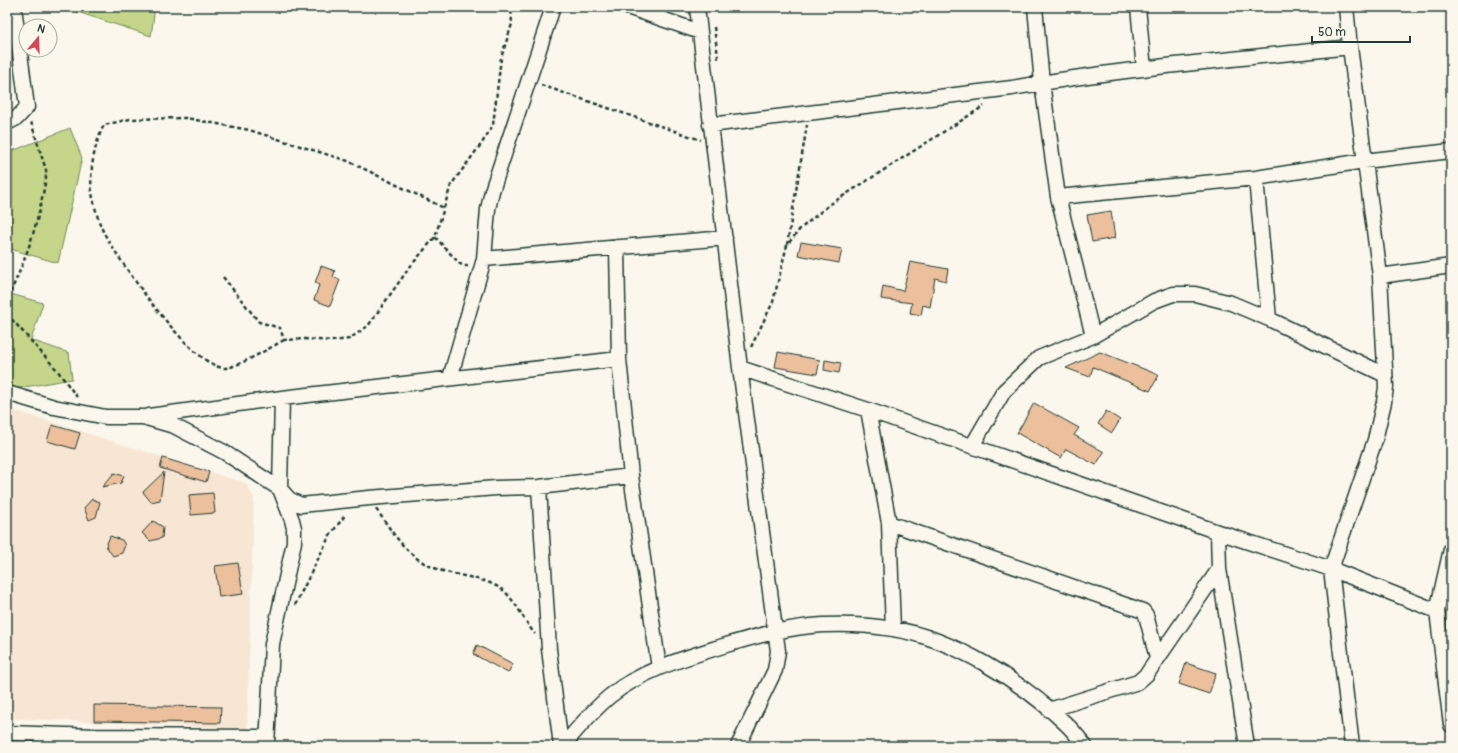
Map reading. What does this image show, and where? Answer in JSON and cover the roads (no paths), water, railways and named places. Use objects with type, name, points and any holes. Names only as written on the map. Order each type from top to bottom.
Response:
[{"type":"street","points":[[7,122],[17,118],[27,107],[14,7]]},
{"type":"street","points":[[450,378],[484,259],[488,209],[492,191],[553,7]]},
{"type":"street","points":[[627,7],[700,32]]},
{"type":"street","points":[[696,7],[740,368],[778,651],[776,670],[738,746]]},
{"type":"street","points":[[1035,7],[1042,82],[1058,197],[1093,336]]},
{"type":"street","points":[[1138,7],[1144,69]]},
{"type":"street","points":[[1346,7],[1364,161],[1380,276],[1386,387],[1375,440],[1331,569],[1352,746]]},
{"type":"street","points":[[710,125],[1012,88],[1042,82],[1144,69],[1350,47]]},
{"type":"street","points":[[1058,197],[1256,178],[1364,161],[1451,151]]},
{"type":"street","points":[[1256,178],[1269,319]]},
{"type":"street","points":[[484,259],[724,238]]},
{"type":"street","points":[[618,247],[619,359],[631,476],[659,668]]},
{"type":"street","points":[[1380,276],[1451,266]]},
{"type":"street","points":[[972,446],[1004,391],[1039,358],[1093,336],[1154,300],[1173,294],[1195,294],[1231,303],[1269,319],[1385,375]]},
{"type":"street","points":[[7,393],[54,407],[106,417],[143,417],[282,398],[619,359]]},
{"type":"street","points":[[740,368],[868,410],[1218,532],[1331,569],[1437,611]]},
{"type":"street","points":[[7,733],[96,741],[267,742],[272,644],[294,542],[294,528],[292,520],[280,489],[282,398]]},
{"type":"street","points":[[868,410],[889,524],[893,629]]},
{"type":"street","points":[[143,417],[174,426],[201,439],[224,452],[280,489],[289,499],[301,505],[496,488],[539,487],[631,476]]},
{"type":"street","points":[[539,487],[549,649],[562,746]]},
{"type":"street","points":[[889,524],[1143,612],[1146,615],[1158,658]]},
{"type":"street","points":[[1218,532],[1219,569],[1247,746]]},
{"type":"street","points":[[1451,549],[1437,611],[1451,725]]},
{"type":"street","points":[[1049,710],[1138,682],[1147,674],[1219,569]]},
{"type":"street","points":[[562,746],[610,696],[624,686],[659,668],[706,652],[776,632],[822,625],[893,629],[932,640],[977,659],[1031,695],[1066,724],[1085,746]]}]
